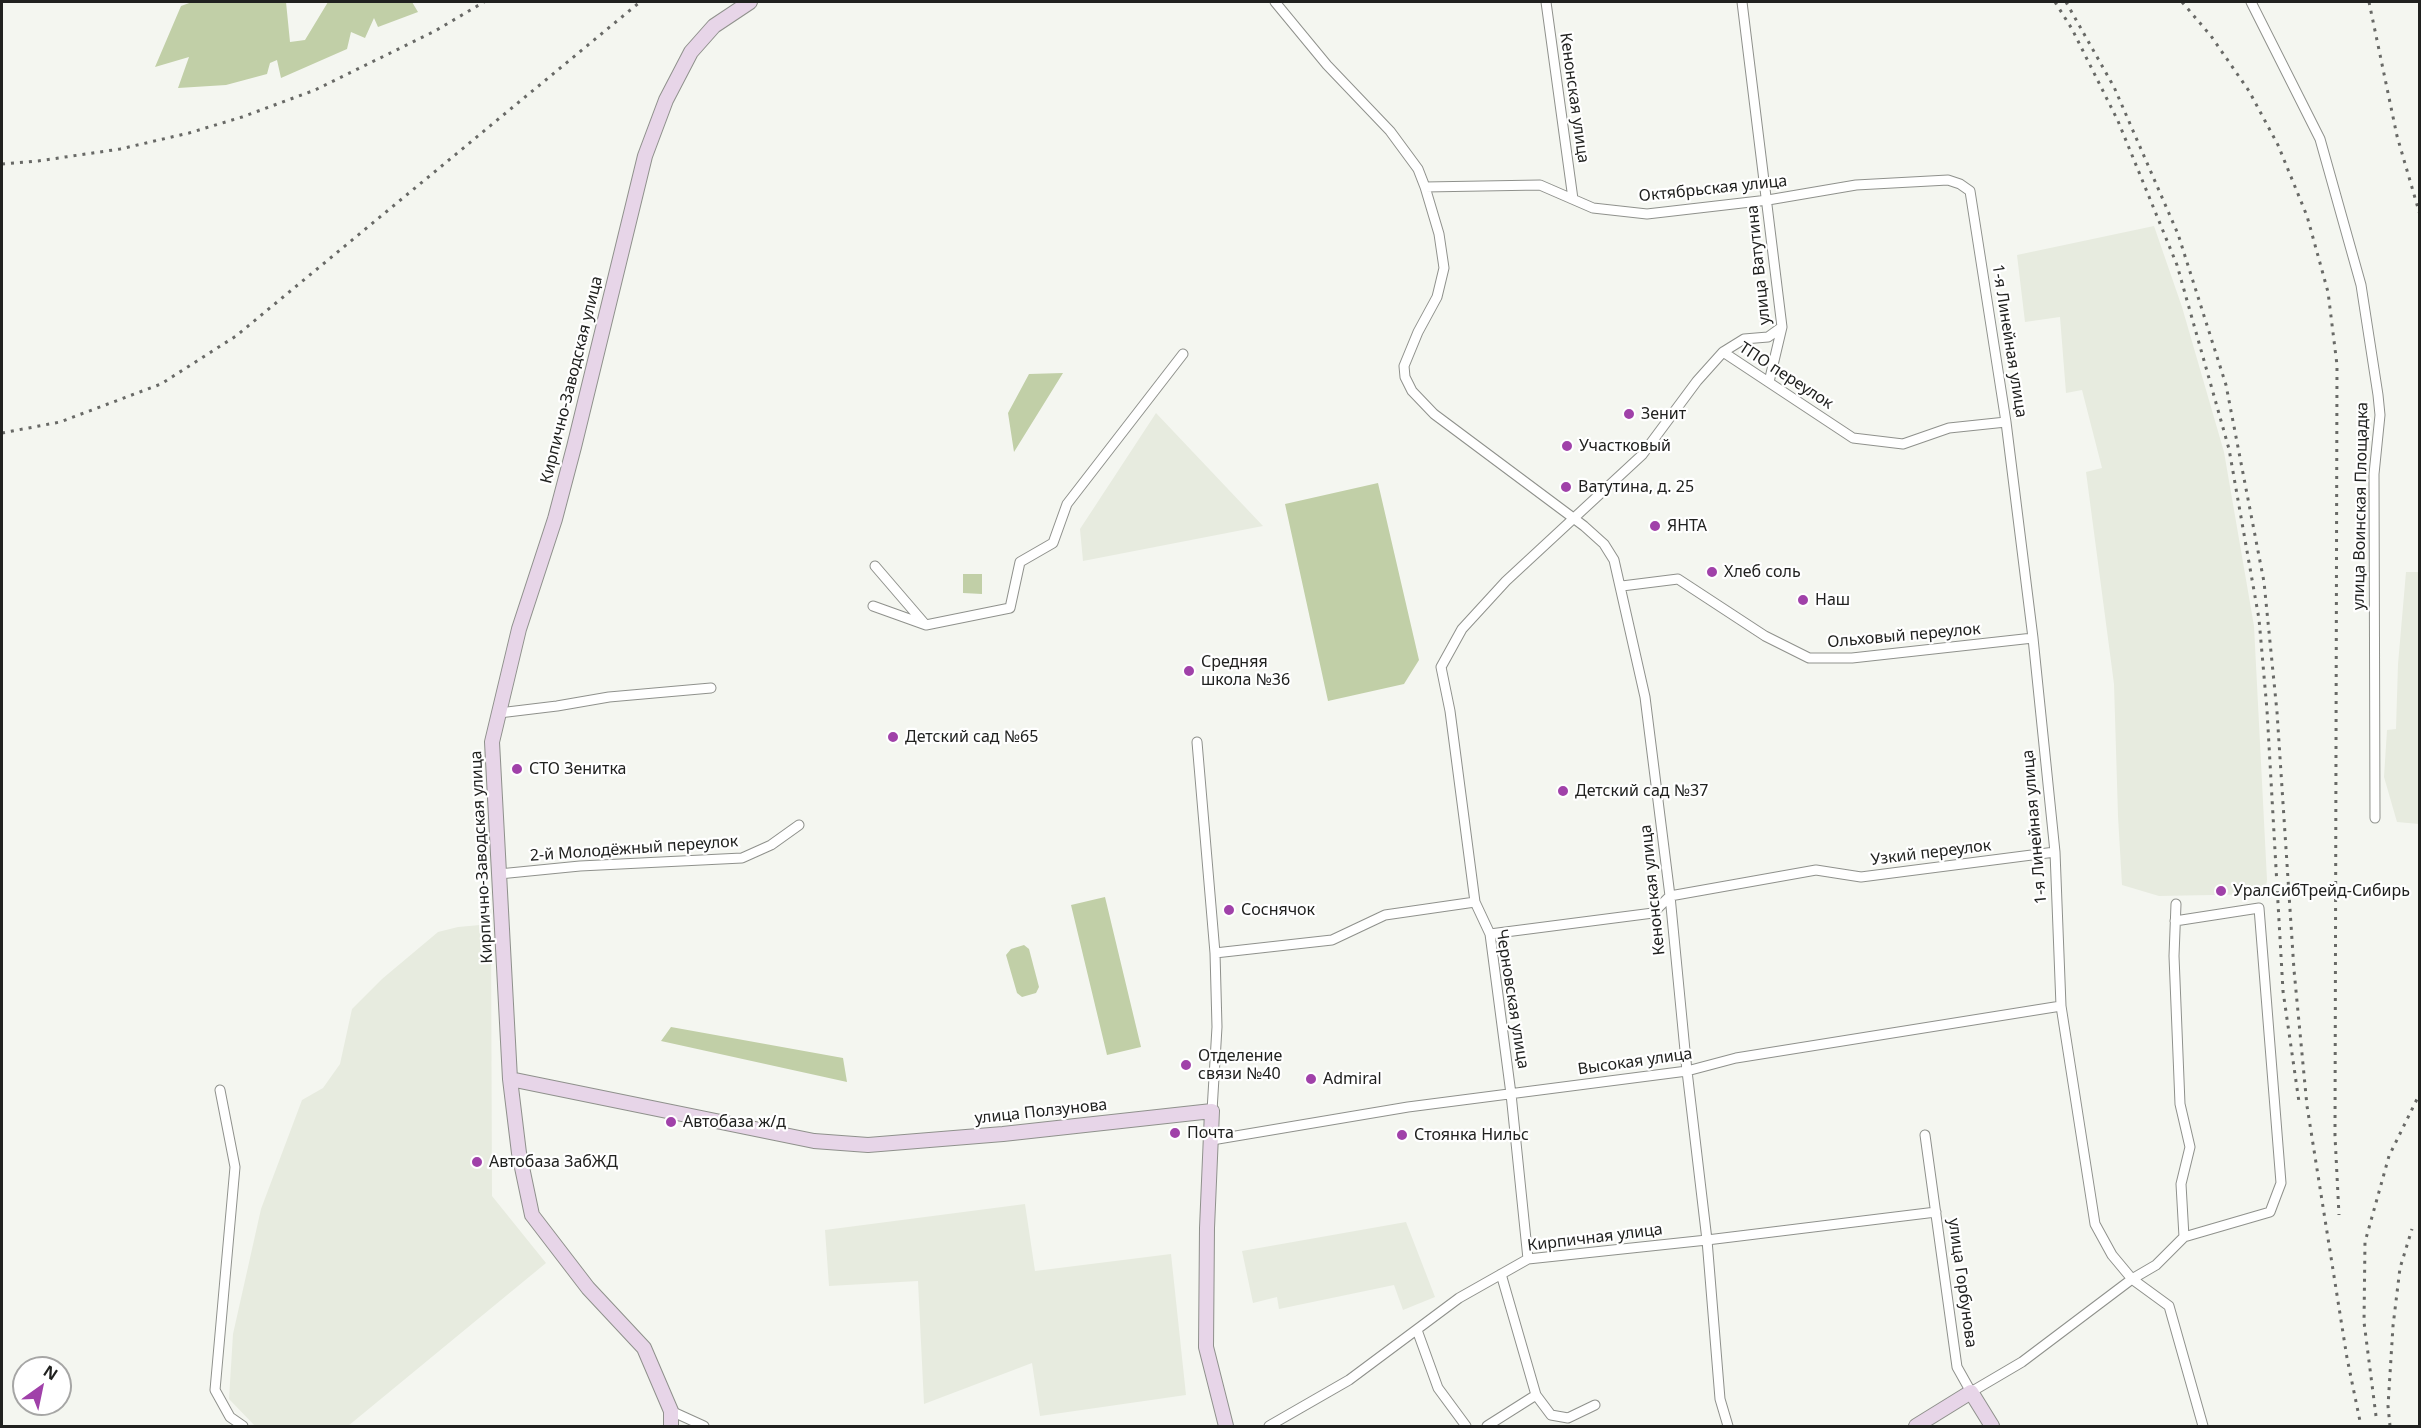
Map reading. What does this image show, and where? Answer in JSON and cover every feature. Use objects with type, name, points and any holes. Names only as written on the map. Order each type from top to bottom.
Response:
[{"type":"street","name":"Кирпично-Заводская улица","points":[[671,1426],[671,1411],[644,1348],[588,1288],[532,1215],[519,1153],[510,1079],[492,742],[519,629],[555,519],[574,447],[645,156],[666,100],[691,52],[714,26],[750,2]]},
{"type":"street","points":[[1275,2],[1327,66],[1390,131],[1418,170],[1425,187]]},
{"type":"street","name":"Кенонская улица","points":[[1546,2],[1573,198]]},
{"type":"street","name":"улица Ватутина","points":[[1742,2],[1782,327],[1769,382]]},
{"type":"street","name":"улица Воинская Площадка","points":[[2251,2],[2320,140],[2361,285],[2380,415],[2374,474],[2375,818]]},
{"type":"street","name":"Октябрьская улица","points":[[1425,187],[1540,185],[1593,208],[1647,214],[1768,200],[1856,185],[1948,180],[1970,191]]},
{"type":"street","name":"Кенонская улица","points":[[1425,187],[1439,234],[1444,268],[1437,297],[1406,357],[1405,377],[1423,405],[1575,518],[1610,551],[1622,586],[1645,697],[1670,896],[1687,1071],[1707,1240],[1720,1399],[1728,1426]]},
{"type":"street","name":"1-я Линейная улица","points":[[1970,191],[2006,422],[2033,638],[2055,852],[2061,1006],[2095,1224],[2112,1255],[2132,1280],[2169,1306],[2203,1426]]},
{"type":"street","points":[[1723,352],[1744,339],[1768,337],[1782,327]]},
{"type":"street","name":"ТПО переулок","points":[[1450,711],[1441,667],[1462,629],[1506,581],[1642,455],[1697,381],[1723,352],[1853,438],[1903,444],[1949,428],[2006,422]]},
{"type":"street","points":[[873,606],[926,625],[1010,608],[1020,562],[1053,543],[1067,504],[1182,354]]},
{"type":"street","points":[[875,566],[926,625]]},
{"type":"street","name":"Ольховый переулок","points":[[1622,586],[1678,579],[1765,636],[1809,658],[1852,658],[2033,638]]},
{"type":"street","points":[[499,713],[609,697],[711,688]]},
{"type":"street","name":"Черновская улица","points":[[1450,711],[1475,902],[1490,934],[1511,1094],[1528,1258]]},
{"type":"street","points":[[1197,742],[1215,952],[1216,1038],[1207,1227],[1206,1347],[1226,1426]]},
{"type":"street","name":"2-й Молодёжный переулок","points":[[499,874],[580,866],[742,858],[771,845],[799,825]]},
{"type":"street","name":"Узкий переулок","points":[[1670,896],[1816,870],[1861,877],[2055,852]]},
{"type":"street","points":[[1490,934],[1653,913],[1670,896]]},
{"type":"street","points":[[1215,952],[1332,940],[1384,915],[1475,902]]},
{"type":"street","points":[[2176,904],[2174,956],[2180,1104],[2190,1147],[2181,1184],[2184,1237]]},
{"type":"street","points":[[1916,1426],[2022,1362],[2132,1280],[2156,1265],[2184,1237],[2270,1212],[2281,1183],[2259,908],[2175,921]]},
{"type":"street","name":"Высокая улица","points":[[1212,1140],[1408,1107],[1687,1071],[1736,1058],[2061,1006]]},
{"type":"street","name":"улица Ползунова","points":[[510,1079],[814,1141],[868,1145],[1003,1134],[1212,1111]]},
{"type":"street","points":[[220,1090],[235,1167],[215,1390],[230,1417],[243,1426]]},
{"type":"street","name":"улица Горбунова","points":[[1925,1135],[1957,1367],[1992,1426]]},
{"type":"street","name":"Кирпичная улица","points":[[1269,1426],[1349,1380],[1459,1298],[1528,1258],[1707,1240],[1936,1212]]},
{"type":"street","points":[[1501,1274],[1536,1395],[1551,1415],[1568,1418],[1595,1405]]},
{"type":"street","points":[[1417,1330],[1438,1388],[1466,1426]]},
{"type":"street","points":[[1486,1426],[1536,1395]]},
{"type":"street","points":[[671,1411],[704,1426]]},
{"type":"shaded area","points":[[2154,226],[2182,307],[2224,452],[2254,626],[2267,880],[2265,894],[2159,896],[2122,885],[2114,684],[2086,472],[2102,468],[2082,390],[2066,393],[2060,317],[2025,322],[2017,255]]},
{"type":"shaded area","points":[[1156,413],[1263,526],[1083,561],[1080,529]]},
{"type":"shaded area","points":[[2406,572],[2419,572],[2419,824],[2397,822],[2384,777],[2387,730],[2396,729],[2398,664]]},
{"type":"shaded area","points":[[491,924],[492,1196],[546,1263],[348,1426],[255,1426],[229,1399],[233,1334],[261,1209],[302,1100],[323,1088],[340,1064],[352,1009],[382,979],[438,932],[458,927]]},
{"type":"shaded area","points":[[1025,1204],[1035,1271],[1171,1254],[1186,1395],[1040,1416],[1032,1363],[924,1404],[918,1281],[829,1286],[825,1230]]},
{"type":"shaded area","points":[[1406,1222],[1435,1297],[1403,1310],[1394,1285],[1279,1309],[1277,1297],[1253,1303],[1242,1251]]},
{"type":"green space","points":[[192,2],[286,2],[290,42],[305,40],[328,2],[412,2],[418,12],[378,27],[374,18],[365,38],[351,32],[347,49],[281,78],[277,60],[270,63],[267,74],[226,85],[178,88],[189,57],[155,67],[181,6]]},
{"type":"green space","points":[[1063,373],[1014,452],[1008,413],[1029,374]]},
{"type":"green space","points":[[1378,483],[1419,660],[1404,684],[1328,701],[1285,504]]},
{"type":"green space","points":[[963,574],[982,574],[982,594],[963,593]]},
{"type":"green space","points":[[1105,897],[1141,1047],[1107,1055],[1071,905]]},
{"type":"green space","points":[[1024,945],[1029,949],[1039,987],[1036,993],[1022,997],[1017,993],[1006,955],[1011,949]]},
{"type":"green space","points":[[671,1027],[843,1058],[847,1082],[661,1041]]},
{"type":"railway","points":[[2,164],[120,149],[189,133],[242,117],[315,90],[435,31],[484,2]]},
{"type":"railway","points":[[2,433],[60,422],[161,384],[236,336],[640,2]]},
{"type":"railway","points":[[2055,2],[2072,29],[2118,121],[2177,265],[2229,449],[2259,619],[2267,710],[2283,991],[2299,1102]]},
{"type":"railway","points":[[2066,2],[2114,87],[2178,234],[2226,385],[2264,582],[2277,712],[2294,970],[2307,1106],[2347,1358],[2361,1426]]},
{"type":"railway","points":[[2182,2],[2211,36],[2249,91],[2278,145],[2307,216],[2328,292],[2337,365],[2335,1136],[2339,1215]]},
{"type":"railway","points":[[2369,2],[2397,136],[2420,215]]},
{"type":"railway","points":[[2376,1416],[2364,1322],[2365,1242],[2389,1156],[2420,1093]]},
{"type":"railway","points":[[2390,1426],[2388,1406],[2393,1326],[2400,1268],[2412,1229]]},
{"type":"place","name":"Зенит","points":[[1629,414]]},
{"type":"place","name":"Участковый","points":[[1567,446]]},
{"type":"place","name":"Ватутина, д. 25","points":[[1566,487]]},
{"type":"place","name":"ЯНТА","points":[[1655,526]]},
{"type":"place","name":"Хлеб соль","points":[[1712,572]]},
{"type":"place","name":"Наш","points":[[1803,600]]},
{"type":"place","name":"Средняя школа №36","points":[[1189,671]]},
{"type":"place","name":"Детский сад №65","points":[[893,737]]},
{"type":"place","name":"СТО Зенитка","points":[[517,769]]},
{"type":"place","name":"Детский сад №37","points":[[1563,791]]},
{"type":"place","name":"УралСибТрейд-Сибирь","points":[[2221,891]]},
{"type":"place","name":"Соснячок","points":[[1229,910]]},
{"type":"place","name":"Отделение связи №40","points":[[1186,1065]]},
{"type":"place","name":"Admiral","points":[[1311,1079]]},
{"type":"place","name":"Автобаза ж/д","points":[[671,1122]]},
{"type":"place","name":"Почта","points":[[1175,1133]]},
{"type":"place","name":"Стоянка Нильс","points":[[1402,1135]]},
{"type":"place","name":"Автобаза ЗабЖД","points":[[477,1162]]}]
